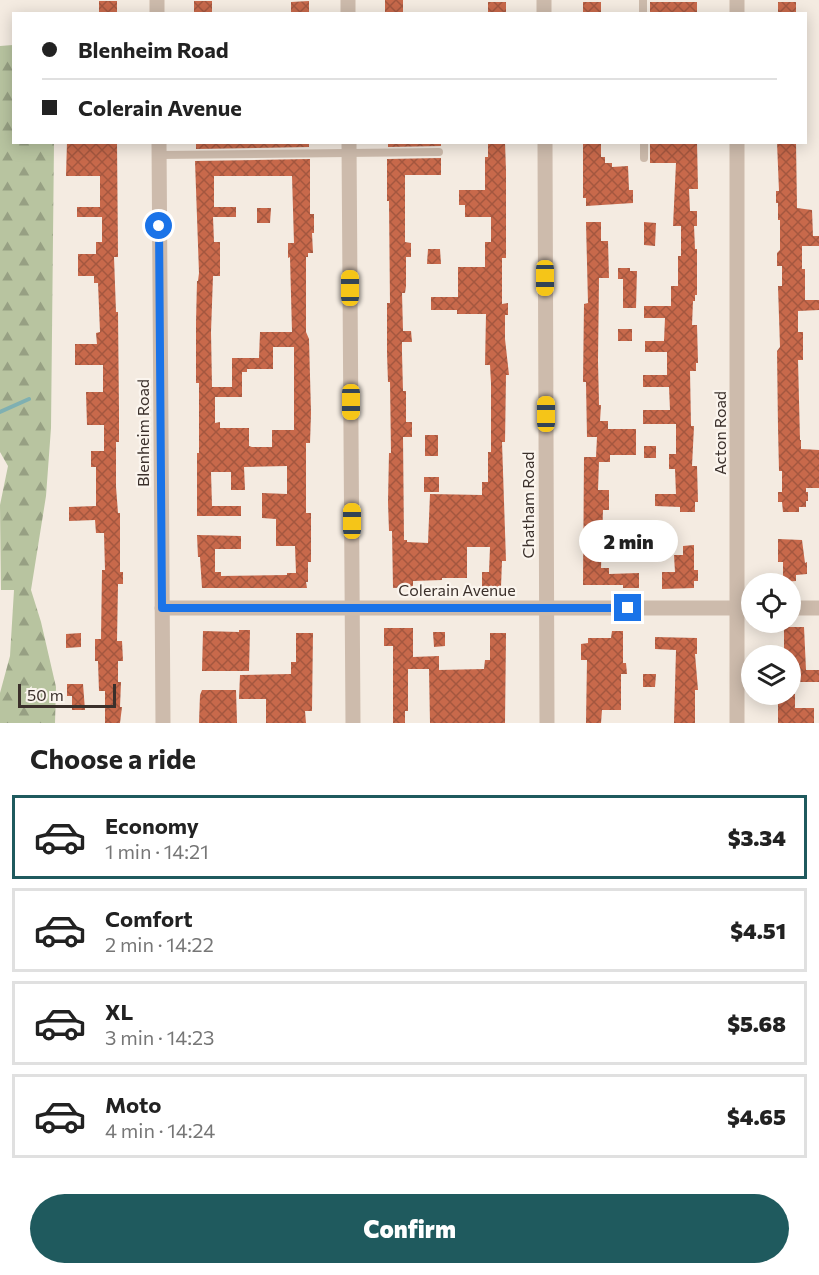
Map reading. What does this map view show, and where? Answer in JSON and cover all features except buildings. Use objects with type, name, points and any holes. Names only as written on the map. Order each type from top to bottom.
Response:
[{"type":"street","name":"Chatham Road","points":[[545,144],[547,723]]},
{"type":"street","name":"Acton Road","points":[[737,144],[744,573]]},
{"type":"street","points":[[349,148],[353,723]]},
{"type":"street","name":"Blenheim Road","points":[[159,149],[163,723]]},
{"type":"street","name":"Colerain Avenue","points":[[162,608],[741,609]]},
{"type":"street","points":[[801,608],[819,608]]},
{"type":"street","name":"Acton Road","points":[[737,723],[743,633]]},
{"type":"lane","points":[[644,144],[644,158]]},
{"type":"lane","points":[[159,149],[349,148],[439,153]]},
{"type":"green space","points":[[12,45],[12,144],[54,144],[51,428],[46,496],[31,590],[56,687],[55,723],[0,723],[0,693],[10,656],[14,590],[1,590],[0,505],[8,466],[0,452],[0,46]]},
{"type":"waterway","points":[[0,412],[29,399]]},
{"type":"route","points":[[159,226],[162,608],[628,608]]}]
